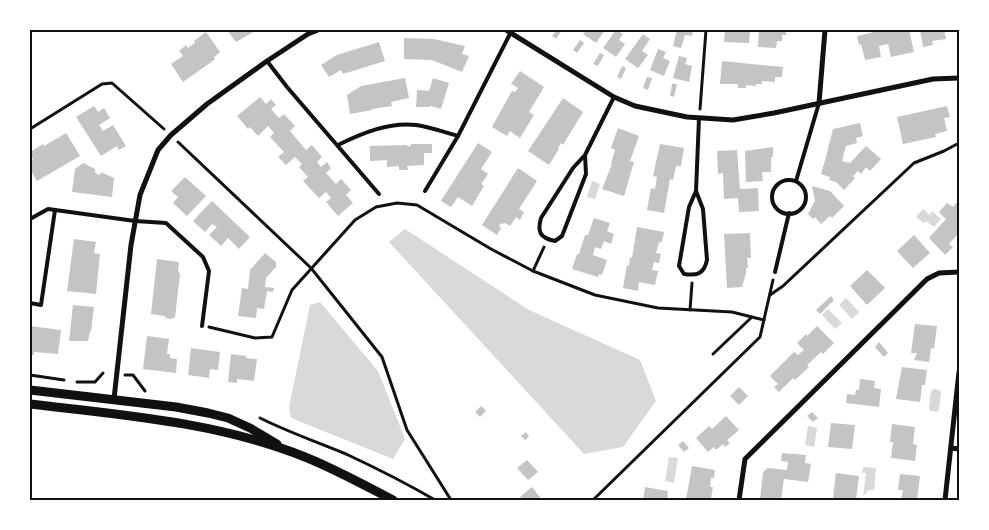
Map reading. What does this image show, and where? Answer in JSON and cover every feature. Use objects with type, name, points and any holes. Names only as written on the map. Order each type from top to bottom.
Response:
[{"type":"street","points":[[112,414],[135,221],[143,186],[158,150],[171,135],[207,104],[267,61],[308,34],[318,30]]},
{"type":"street","points":[[819,103],[825,30]]},
{"type":"street","points":[[510,31],[614,97],[635,106],[675,116],[733,120],[934,79],[959,78]]},
{"type":"street","points":[[739,500],[744,459],[927,279],[939,273],[959,272]]},
{"type":"street","points":[[944,500],[959,372]]},
{"type":"street","points":[[30,390],[176,406],[208,412],[250,428],[288,451]]},
{"type":"street","points":[[30,404],[178,423],[221,432],[288,451],[352,478],[393,500]]},
{"type":"street","points":[[951,448],[959,449]]},
{"type":"lane","points":[[425,191],[458,136],[510,31]]},
{"type":"lane","points":[[267,61],[379,194]]},
{"type":"lane","points":[[585,155],[586,174],[568,223],[562,236],[554,241],[548,240],[541,235],[538,227],[541,218],[573,168],[585,155],[614,97]]},
{"type":"lane","points":[[796,181],[819,103]]},
{"type":"lane","points":[[696,191],[703,209],[707,260],[705,269],[692,275],[684,274],[679,266],[689,207],[696,191],[700,118]]},
{"type":"lane","points":[[338,145],[361,134],[389,126],[416,125],[458,136]]},
{"type":"lane","points":[[786,180],[796,181],[804,189],[806,200],[800,210],[789,213],[779,210],[773,201],[774,190],[781,182],[786,180]]},
{"type":"lane","points":[[30,220],[48,209],[135,221],[166,223],[203,257],[210,271],[202,326]]},
{"type":"lane","points":[[30,304],[41,305],[55,210]]},
{"type":"lane","points":[[775,272],[789,213]]},
{"type":"path","points":[[700,118],[706,30]]},
{"type":"path","points":[[30,129],[102,84],[112,83],[171,135],[310,268],[382,357],[407,430],[451,500]]},
{"type":"path","points":[[769,296],[783,286],[914,163],[959,143]]},
{"type":"path","points":[[202,326],[255,338],[272,336],[292,290],[355,220],[376,207],[397,204],[417,204],[491,249],[533,271],[596,295],[658,308],[732,312],[764,320]]},
{"type":"path","points":[[533,271],[548,240]]},
{"type":"path","points":[[593,500],[760,337],[775,272]]},
{"type":"path","points":[[690,310],[692,275]]},
{"type":"path","points":[[713,354],[752,317]]},
{"type":"path","points":[[30,376],[78,382],[95,382],[103,373]]},
{"type":"shaded area","points":[[592,181],[600,184],[595,199],[587,197]]},
{"type":"shaded area","points":[[923,209],[930,215],[932,211],[941,219],[934,227],[916,217]]},
{"type":"shaded area","points":[[405,229],[529,310],[640,360],[656,401],[623,447],[584,454],[389,242]]},
{"type":"shaded area","points":[[846,298],[859,312],[852,319],[839,305]]},
{"type":"shaded area","points":[[320,302],[378,371],[405,439],[393,459],[291,418],[289,407],[310,305]]},
{"type":"shaded area","points":[[828,309],[842,323],[835,329],[822,315]]},
{"type":"shaded area","points":[[934,389],[941,392],[939,410],[937,412],[930,411],[929,408],[931,391]]},
{"type":"shaded area","points":[[808,426],[817,428],[814,447],[805,445]]},
{"type":"shaded area","points":[[669,457],[678,458],[674,483],[665,481]]},
{"type":"shaded area","points":[[863,467],[876,468],[874,490],[869,490],[863,496],[866,473],[862,473]]},
{"type":"building","points":[[227,30],[257,30],[236,42]]},
{"type":"building","points":[[557,30],[562,30],[556,39],[552,36]]},
{"type":"building","points":[[587,30],[605,30],[596,43],[583,34]]},
{"type":"building","points":[[616,30],[623,34],[619,40],[625,44],[616,57],[603,48]]},
{"type":"building","points":[[677,30],[693,30],[692,36],[685,35],[681,48],[673,46]]},
{"type":"building","points":[[725,30],[750,30],[749,43],[724,42]]},
{"type":"building","points":[[759,30],[786,30],[786,35],[782,35],[782,41],[777,41],[776,48],[758,47]]},
{"type":"building","points":[[883,30],[909,30],[914,52],[891,57],[888,44],[879,46],[881,57],[865,60],[857,36]]},
{"type":"building","points":[[920,30],[944,30],[946,39],[932,41],[933,45],[923,47]]},
{"type":"building","points":[[206,32],[220,52],[214,57],[215,59],[183,82],[171,64],[183,56],[179,51],[186,45],[188,48]]},
{"type":"building","points":[[643,34],[650,39],[642,51],[648,55],[638,68],[625,59]]},
{"type":"building","points":[[404,38],[434,39],[465,46],[462,54],[469,56],[462,72],[432,60],[404,59]]},
{"type":"building","points":[[580,40],[584,43],[577,53],[573,50]]},
{"type":"building","points":[[379,42],[385,61],[343,74],[341,70],[329,77],[321,65],[337,55]]},
{"type":"building","points":[[658,49],[666,52],[663,58],[670,61],[664,76],[650,70]]},
{"type":"building","points":[[600,53],[604,55],[598,66],[593,64]]},
{"type":"building","points":[[679,56],[687,58],[685,64],[692,66],[689,82],[673,78]]},
{"type":"building","points":[[722,61],[783,67],[782,77],[775,77],[775,82],[762,81],[762,84],[756,84],[756,86],[746,85],[746,88],[738,88],[738,84],[720,84]]},
{"type":"building","points":[[622,66],[626,68],[621,79],[617,77]]},
{"type":"building","points":[[520,71],[544,87],[529,112],[534,115],[520,138],[510,131],[507,136],[492,127],[512,91],[515,92],[518,88],[511,84]]},
{"type":"building","points":[[647,77],[652,78],[648,90],[643,88]]},
{"type":"building","points":[[405,78],[409,98],[391,102],[392,106],[350,114],[347,95],[361,86]]},
{"type":"building","points":[[433,78],[449,83],[441,109],[431,106],[416,107],[417,90],[429,91]]},
{"type":"building","points":[[672,84],[677,84],[674,97],[670,96]]},
{"type":"building","points":[[260,97],[266,104],[271,99],[276,105],[271,109],[279,118],[284,114],[295,126],[290,131],[306,150],[312,145],[322,157],[317,162],[321,167],[327,162],[331,168],[326,173],[336,184],[341,179],[351,190],[346,195],[353,203],[338,216],[326,202],[331,198],[326,192],[319,198],[303,181],[308,177],[299,167],[302,164],[295,157],[286,165],[278,157],[284,152],[270,137],[274,133],[268,126],[258,136],[250,127],[248,129],[237,116]]},
{"type":"building","points":[[563,98],[583,112],[563,145],[561,143],[549,165],[528,151]]},
{"type":"building","points":[[94,106],[98,112],[104,108],[110,118],[99,125],[103,131],[113,125],[126,146],[119,150],[117,146],[101,156],[76,117]]},
{"type":"building","points":[[947,106],[950,117],[944,118],[947,131],[935,134],[936,137],[903,144],[897,117]]},
{"type":"building","points":[[860,123],[863,136],[856,138],[857,143],[846,146],[842,161],[850,163],[866,146],[881,159],[870,171],[866,167],[861,174],[858,171],[853,176],[855,178],[844,190],[836,182],[829,180],[830,177],[821,174],[833,129]]},
{"type":"building","points":[[618,128],[639,136],[630,161],[634,162],[624,196],[602,189],[612,164],[615,150],[611,148]]},
{"type":"building","points":[[66,133],[80,156],[37,181],[30,169],[30,162],[33,160],[30,152]]},
{"type":"building","points":[[478,143],[492,152],[481,169],[488,174],[481,184],[484,186],[472,206],[458,197],[451,207],[441,201]]},
{"type":"building","points":[[411,144],[432,144],[432,153],[424,153],[424,165],[407,166],[408,170],[399,170],[399,166],[387,167],[387,160],[370,161],[370,146],[411,146]]},
{"type":"building","points":[[660,144],[684,148],[681,166],[676,166],[673,180],[670,179],[664,213],[647,210],[651,188],[655,189],[657,177],[653,176]]},
{"type":"building","points":[[773,147],[771,172],[762,172],[763,181],[746,182],[745,151]]},
{"type":"building","points":[[737,150],[740,189],[758,188],[759,211],[739,212],[738,198],[724,199],[723,173],[718,174],[717,151]]},
{"type":"building","points":[[83,163],[95,169],[95,173],[100,175],[101,172],[114,178],[112,197],[72,192],[75,169]]},
{"type":"building","points":[[518,168],[537,181],[519,209],[524,212],[520,220],[516,217],[510,226],[505,223],[500,224],[501,228],[497,235],[482,225]]},
{"type":"building","points":[[185,177],[206,196],[187,216],[173,203],[178,197],[171,191]]},
{"type":"building","points":[[812,186],[830,191],[844,206],[832,218],[830,216],[821,224],[815,217],[813,219],[808,214],[815,201]]},
{"type":"building","points":[[959,200],[959,233],[949,244],[953,247],[945,255],[929,238],[946,219],[939,212],[947,203],[953,207]]},
{"type":"building","points":[[212,201],[250,237],[239,249],[228,238],[221,246],[209,235],[217,227],[212,224],[205,232],[193,221]]},
{"type":"building","points":[[594,218],[610,223],[607,231],[614,234],[611,244],[604,241],[601,249],[595,247],[593,255],[607,260],[602,275],[599,274],[598,277],[572,269],[585,235],[588,235]]},
{"type":"building","points":[[637,227],[664,232],[662,242],[659,242],[656,253],[661,254],[659,263],[654,262],[652,270],[658,271],[655,285],[639,282],[638,291],[623,288],[627,265],[629,266],[630,257],[632,258]]},
{"type":"building","points":[[750,233],[751,258],[747,258],[748,268],[746,268],[742,287],[727,288],[724,234]]},
{"type":"building","points":[[914,235],[930,253],[913,268],[897,251]]},
{"type":"building","points":[[74,239],[96,242],[94,253],[100,254],[96,294],[67,291]]},
{"type":"building","points":[[265,253],[276,262],[276,267],[266,278],[265,287],[274,288],[273,292],[267,291],[264,309],[257,308],[256,318],[238,316],[242,288],[248,289],[250,270]]},
{"type":"building","points":[[157,259],[179,262],[178,271],[180,274],[175,317],[171,319],[151,314]]},
{"type":"building","points":[[867,270],[885,288],[867,305],[850,286]]},
{"type":"building","points":[[831,296],[834,300],[820,314],[816,310]]},
{"type":"building","points":[[73,305],[94,307],[88,341],[69,341]]},
{"type":"building","points":[[915,324],[937,326],[934,349],[931,348],[929,362],[914,360],[917,353],[911,353]]},
{"type":"building","points":[[30,326],[61,330],[58,354],[34,352],[34,355],[30,354]]},
{"type":"building","points":[[817,326],[834,343],[823,354],[821,352],[807,365],[809,367],[795,380],[793,378],[779,392],[774,387],[778,384],[770,376],[794,352],[798,355],[804,350],[797,343]]},
{"type":"building","points":[[147,336],[169,339],[167,354],[170,354],[170,358],[177,359],[176,373],[143,369]]},
{"type":"building","points":[[879,342],[888,353],[884,357],[875,347]]},
{"type":"building","points":[[191,348],[220,352],[218,370],[210,369],[209,378],[188,375]]},
{"type":"building","points":[[231,354],[257,359],[254,381],[237,379],[237,383],[228,382]]},
{"type":"building","points":[[902,367],[927,370],[925,385],[922,385],[920,402],[896,399]]},
{"type":"building","points":[[860,379],[875,381],[874,388],[881,389],[879,407],[846,403],[847,394],[855,395],[856,390],[859,390]]},
{"type":"building","points":[[739,387],[748,396],[739,405],[730,396]]},
{"type":"building","points":[[481,406],[486,411],[480,417],[475,412]]},
{"type":"building","points":[[812,412],[818,418],[813,422],[807,416]]},
{"type":"building","points":[[726,416],[739,430],[727,440],[730,443],[725,447],[723,444],[716,450],[714,447],[708,452],[696,438],[709,426],[712,429]]},
{"type":"building","points":[[831,423],[855,425],[852,449],[828,447]]},
{"type":"building","points":[[892,424],[915,427],[913,444],[917,445],[915,461],[891,458],[893,442],[890,442]]},
{"type":"building","points":[[526,432],[529,437],[525,440],[521,436]]},
{"type":"building","points":[[683,441],[689,448],[684,452],[678,445]]},
{"type":"building","points":[[782,453],[806,455],[805,463],[811,464],[808,482],[784,479],[781,500],[760,500],[763,472],[768,468],[787,470],[788,462],[781,461]]},
{"type":"building","points":[[527,460],[538,472],[528,480],[517,468]]},
{"type":"building","points":[[692,466],[715,470],[714,478],[711,478],[710,487],[713,487],[711,498],[707,500],[686,500]]},
{"type":"building","points":[[836,473],[859,476],[856,500],[833,498]]},
{"type":"building","points":[[900,474],[920,476],[917,500],[901,500],[903,490],[898,490]]},
{"type":"building","points":[[532,487],[542,500],[522,500],[520,497]]},
{"type":"building","points":[[645,487],[668,491],[667,500],[643,500]]}]
